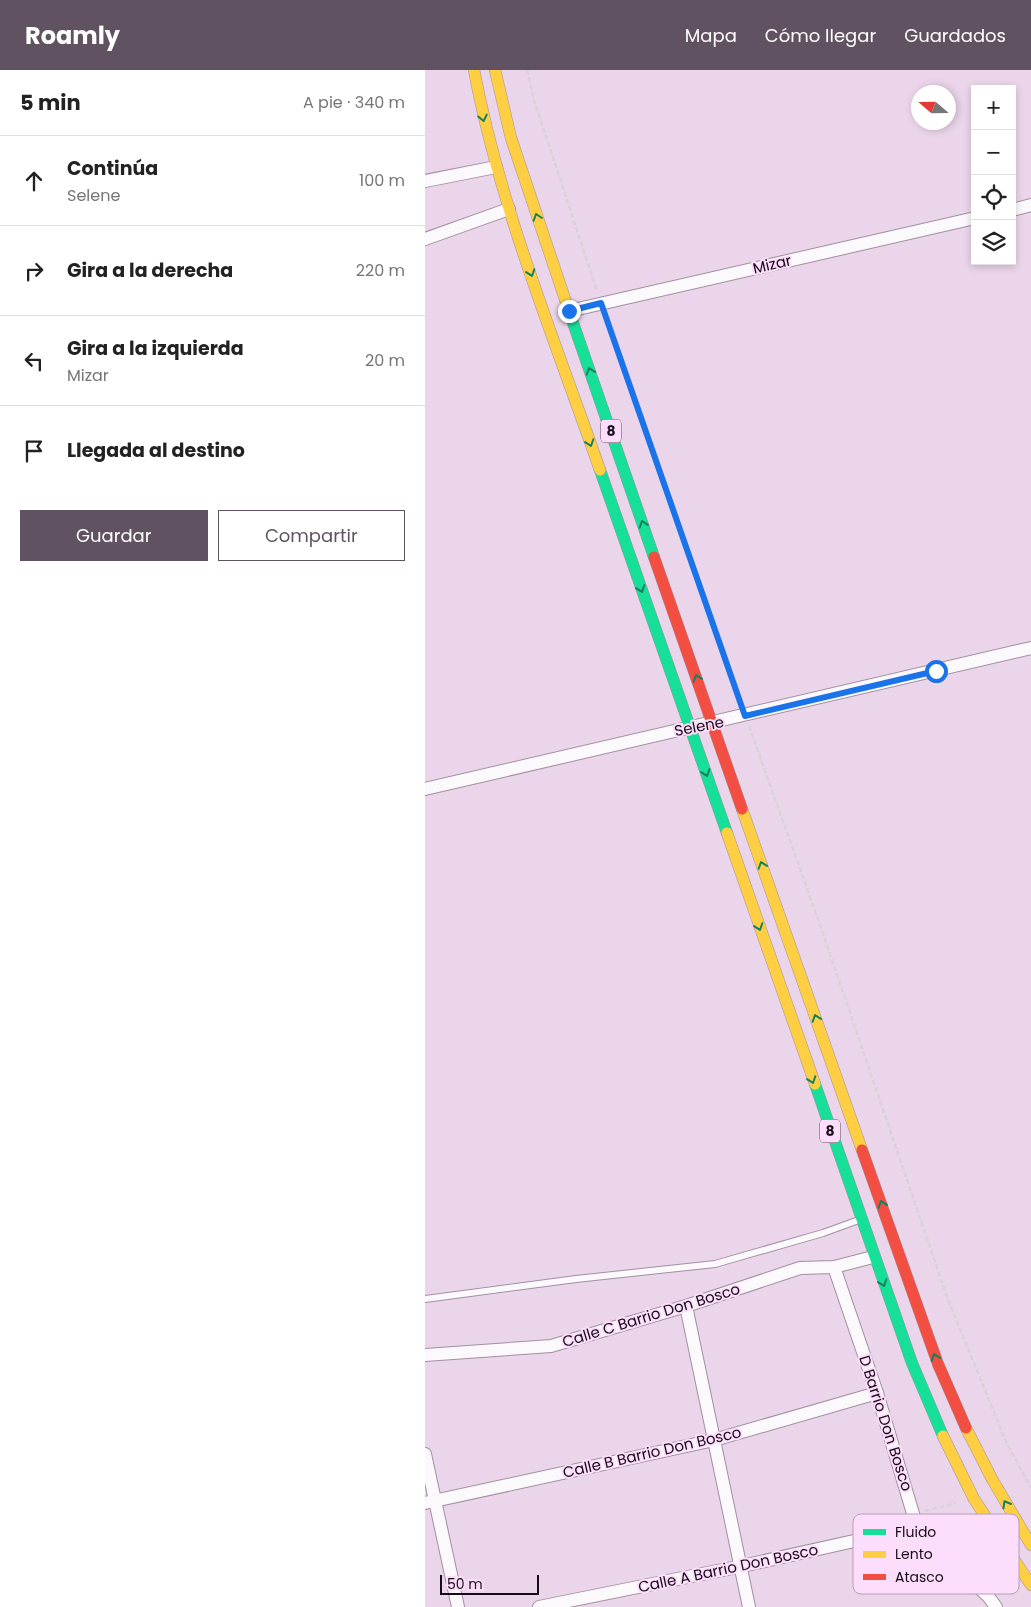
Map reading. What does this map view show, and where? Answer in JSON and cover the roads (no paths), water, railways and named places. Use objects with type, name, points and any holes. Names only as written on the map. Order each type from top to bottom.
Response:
[{"type":"highway","name":"8","points":[[474,70],[496,167],[509,209],[873,1257],[912,1363],[945,1441],[974,1498],[984,1514]]},
{"type":"highway","name":"8","points":[[495,70],[511,138],[569,311],[938,1364],[964,1428],[1012,1514]]},
{"type":"highway","name":"8","points":[[1019,1526],[1031,1545]]},
{"type":"highway","name":"8","points":[[1019,1567],[1031,1585]]},
{"type":"street","points":[[425,180],[496,167]]},
{"type":"street","points":[[1016,209],[1031,205]]},
{"type":"street","points":[[425,239],[509,209]]},
{"type":"street","name":"Mizar","points":[[569,311],[971,219]]},
{"type":"street","name":"Selene","points":[[425,789],[690,727],[713,724],[1031,648]]},
{"type":"street","name":"Calle C Barrio Don Bosco","points":[[425,1355],[551,1346],[686,1306],[800,1268],[834,1267],[873,1257]]},
{"type":"street","name":"D Barrio Don Bosco","points":[[834,1267],[877,1394],[914,1514]]},
{"type":"street","points":[[686,1306],[742,1566],[749,1607]]},
{"type":"street","name":"Calle B Barrio Don Bosco","points":[[430,1502],[714,1440],[877,1394]]},
{"type":"street","points":[[425,1454],[430,1502],[459,1607]]},
{"type":"street","name":"Calle A Barrio Don Bosco","points":[[539,1607],[742,1566],[853,1537]]},
{"type":"street","name":"D Barrio Don Bosco","points":[[986,1594],[995,1607]]},
{"type":"lane","points":[[425,1299],[576,1278],[715,1264],[823,1233],[860,1220]]}]
